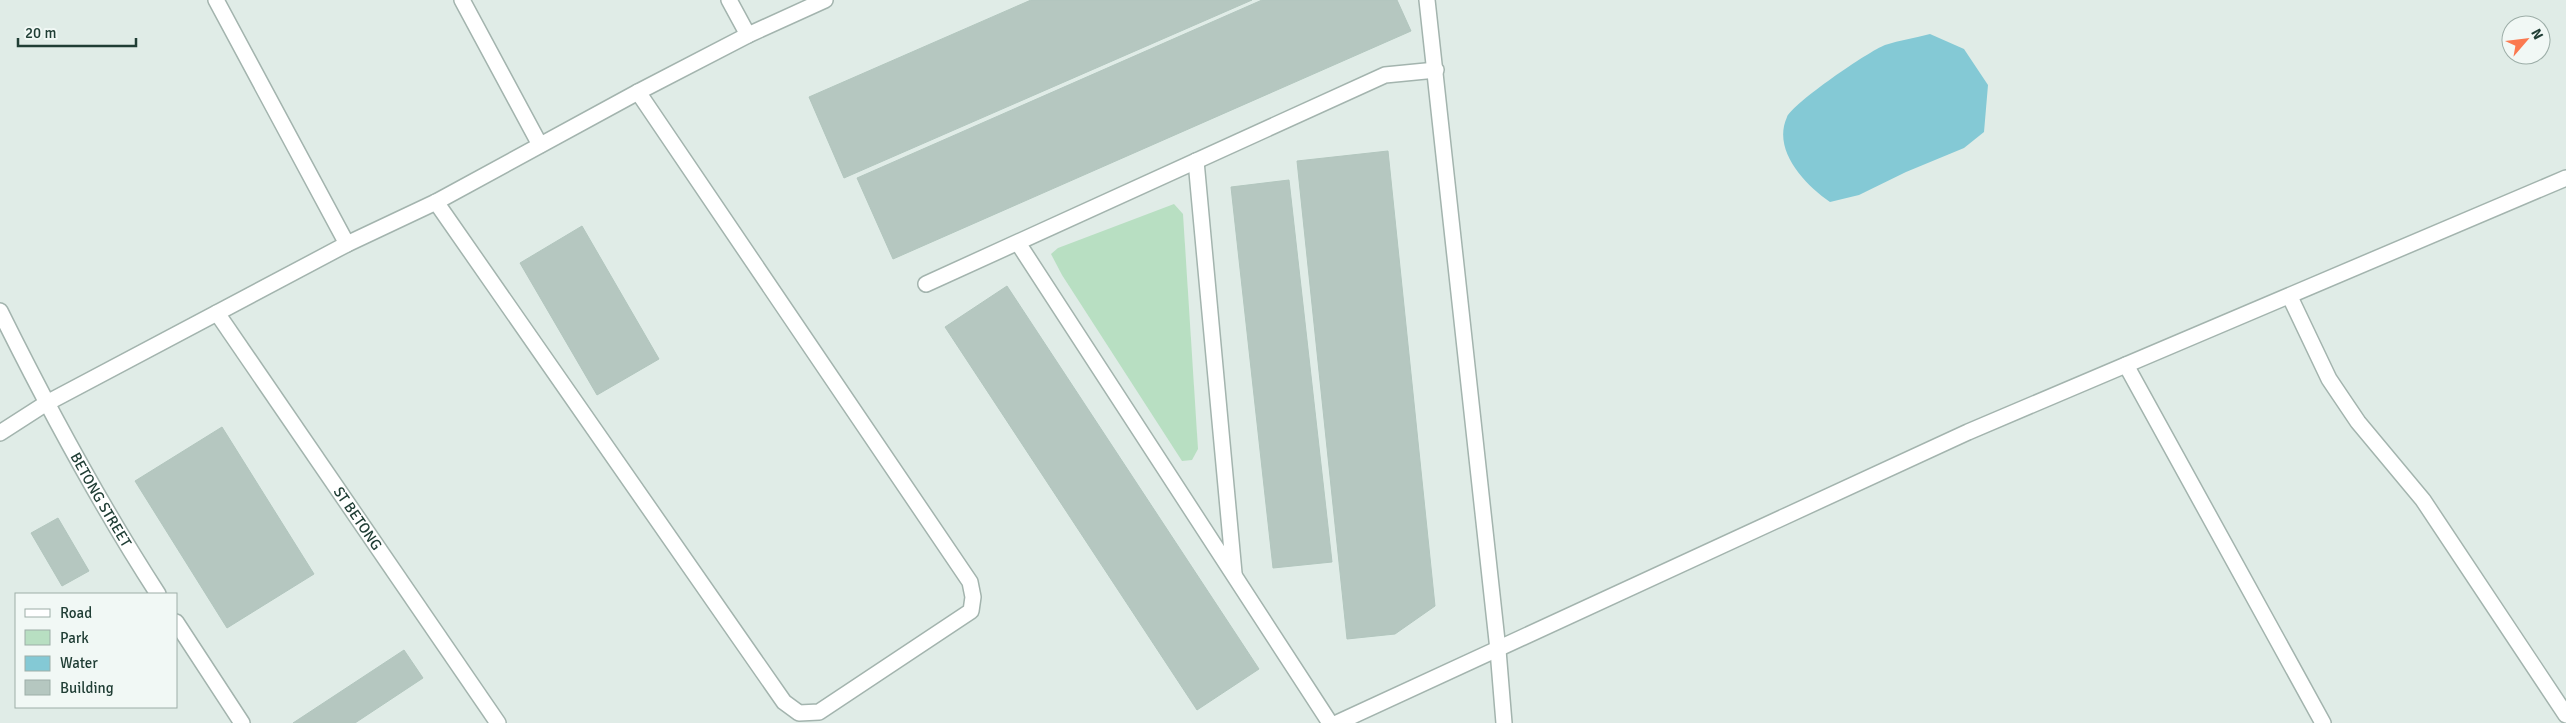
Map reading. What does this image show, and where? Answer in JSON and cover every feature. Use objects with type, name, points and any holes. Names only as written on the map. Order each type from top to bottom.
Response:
[{"type":"street","points":[[216,0],[347,244]]},
{"type":"street","points":[[462,0],[540,145]]},
{"type":"street","points":[[729,0],[748,35]]},
{"type":"street","points":[[0,433],[45,404],[347,244],[436,202],[638,92],[748,35],[825,0]]},
{"type":"street","points":[[1428,0],[1498,650],[1504,723]]},
{"type":"street","points":[[926,284],[1385,75],[1436,70]]},
{"type":"street","points":[[436,202],[784,702],[799,713],[820,712],[971,611],[973,597],[970,582],[638,92]]},
{"type":"street","points":[[1196,161],[1235,577]]},
{"type":"street","points":[[1337,723],[1968,432],[2290,297],[2566,178]]},
{"type":"street","points":[[1018,243],[1330,723]]},
{"type":"street","points":[[2290,297],[2330,379],[2358,422],[2423,500],[2566,715]]},
{"type":"street","name":"BETONG STREET","points":[[0,311],[45,404],[131,553],[157,593]]},
{"type":"street","name":"ST BETONG","points":[[217,313],[498,723]]},
{"type":"street","points":[[2126,365],[2323,723]]},
{"type":"street","points":[[178,625],[242,723]]},
{"type":"green space","points":[[1174,204],[1183,214],[1198,449],[1192,460],[1182,461],[1062,275],[1051,254],[1058,248]]},
{"type":"water","points":[[1930,34],[1964,49],[1988,85],[1984,132],[1964,148],[1906,172],[1859,195],[1830,202],[1801,176],[1787,154],[1783,129],[1787,117],[1792,110],[1816,90],[1876,49],[1891,43]]},
{"type":"building","points":[[1031,0],[1252,0],[844,178],[809,97]]},
{"type":"building","points":[[1262,0],[1397,0],[1411,31],[893,259],[857,178]]},
{"type":"building","points":[[1388,151],[1435,606],[1395,634],[1347,639],[1297,161]]},
{"type":"building","points":[[1289,180],[1332,562],[1273,568],[1231,187]]},
{"type":"building","points":[[582,226],[659,359],[597,395],[520,263]]},
{"type":"building","points":[[1007,286],[1259,669],[1197,710],[945,327]]},
{"type":"building","points":[[222,427],[314,574],[227,628],[135,481]]},
{"type":"building","points":[[58,518],[89,571],[62,586],[31,533]]},
{"type":"building","points":[[404,650],[423,678],[355,723],[293,723]]}]
